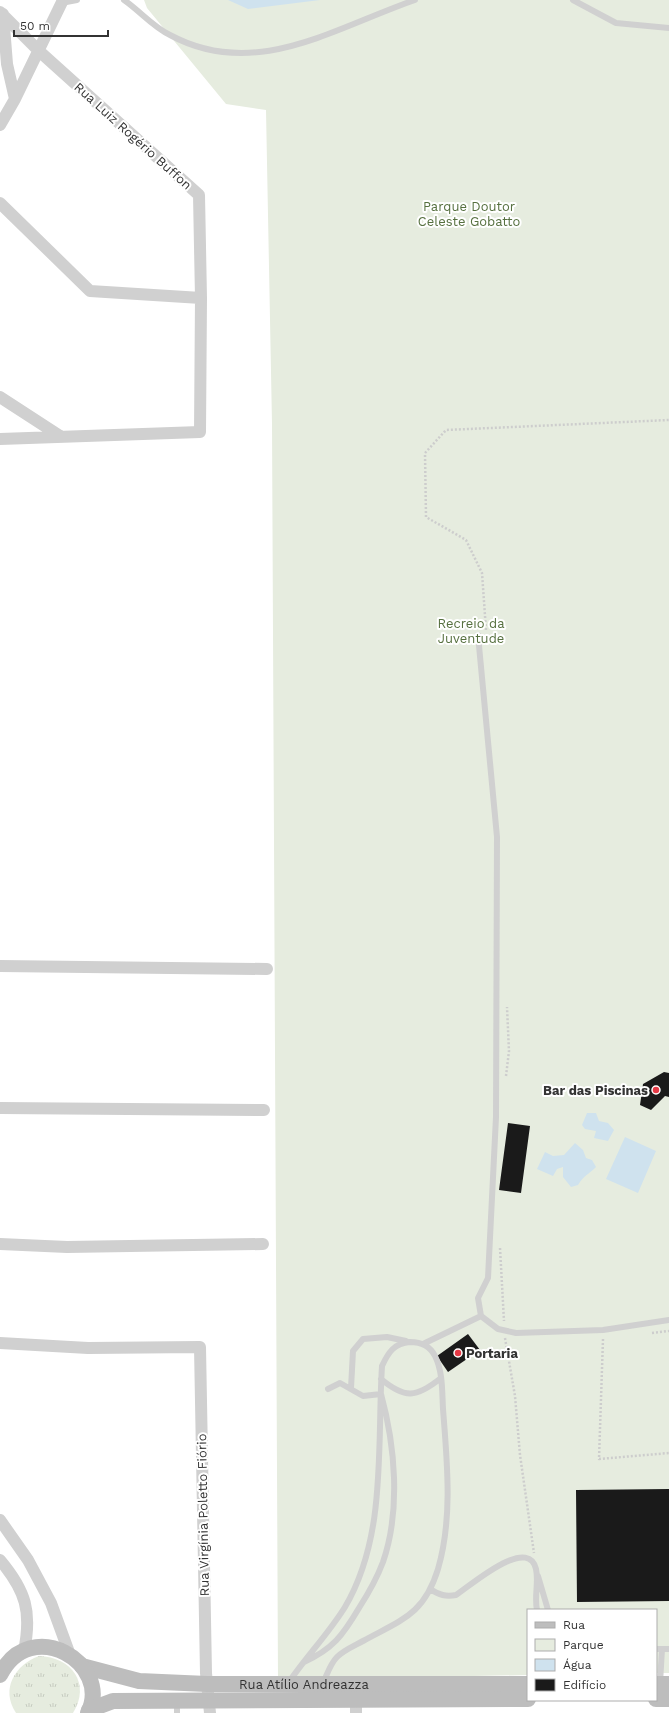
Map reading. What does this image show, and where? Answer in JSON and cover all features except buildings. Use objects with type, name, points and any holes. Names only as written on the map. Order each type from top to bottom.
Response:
[{"type":"main road","points":[[2,1669],[14,1657],[35,1647],[59,1649],[70,1654],[82,1666],[89,1680],[92,1695],[88,1712]]},
{"type":"main road","name":"Rua Atílio Andreazza","points":[[82,1666],[138,1682],[288,1684],[321,1692],[356,1707],[527,1700]]},
{"type":"main road","name":"Rua Atílio Andreazza","points":[[88,1712],[113,1701],[177,1707],[210,1707],[321,1692],[356,1684],[527,1684]]},
{"type":"street","points":[[0,125],[15,99],[62,2]]},
{"type":"street","points":[[1,13],[7,64],[15,99]]},
{"type":"street","name":"Rua Luiz Rogério Buffon","points":[[1,13],[39,51],[199,195],[201,298],[200,432],[60,436]]},
{"type":"street","points":[[0,203],[90,291],[201,298]]},
{"type":"street","points":[[0,398],[60,436]]},
{"type":"street","points":[[0,439],[60,436]]},
{"type":"street","points":[[0,966],[267,969]]},
{"type":"street","points":[[0,1108],[264,1110]]},
{"type":"street","points":[[0,1244],[67,1247],[263,1244]]},
{"type":"street","name":"Rua Virgínia Poletto Fiório","points":[[0,1343],[88,1348],[200,1346],[207,1684],[210,1707]]},
{"type":"street","points":[[0,1520],[28,1560],[51,1603],[70,1654]]},
{"type":"street","points":[[0,1560],[9,1570],[22,1594],[28,1612],[28,1631],[24,1651]]},
{"type":"street","points":[[356,1684],[356,1707]]},
{"type":"lane","points":[[62,2],[77,0]]},
{"type":"lane","points":[[124,0],[168,35],[201,50],[231,53],[256,53],[284,49],[415,0]]},
{"type":"lane","points":[[134,0],[137,9]]},
{"type":"lane","points":[[573,0],[616,23],[669,28]]},
{"type":"lane","points":[[478,635],[497,837],[496,1117],[488,1278],[478,1298],[481,1316],[504,1331],[516,1333],[603,1330],[669,1320]]},
{"type":"lane","points":[[423,1344],[481,1316]]},
{"type":"lane","points":[[321,1692],[337,1657],[343,1652],[410,1615],[421,1605],[430,1589],[438,1569],[446,1513],[447,1476],[441,1378],[440,1367],[434,1354],[423,1344],[387,1337],[363,1340],[352,1351],[351,1388]]},
{"type":"lane","points":[[288,1684],[345,1606],[361,1571],[372,1529],[378,1480],[382,1366],[388,1353],[397,1345],[410,1342]]},
{"type":"lane","points":[[381,1378],[394,1390],[406,1394],[416,1394],[428,1389],[441,1378]]},
{"type":"lane","points":[[328,1389],[340,1383],[363,1396],[381,1394]]},
{"type":"lane","points":[[302,1663],[330,1647],[350,1622],[365,1598],[382,1562],[390,1534],[393,1476],[392,1446],[388,1420],[381,1394]]},
{"type":"lane","points":[[430,1589],[439,1595],[456,1595],[504,1562],[515,1557],[524,1557],[531,1561],[536,1569],[548,1609]]},
{"type":"lane","points":[[536,1569],[537,1609]]},
{"type":"lane","points":[[330,1647],[337,1657]]},
{"type":"lane","points":[[662,1649],[662,1691]]},
{"type":"path","points":[[504,1331],[515,1396],[520,1454],[536,1569]]},
{"type":"path","points":[[603,1338],[599,1459],[669,1454]]},
{"type":"green space","name":"Recreio da Juventude","points":[[144,0],[669,0],[669,1673],[657,1673],[657,1609],[527,1609],[527,1675],[278,1680],[272,424],[266,110],[226,104],[147,8]]},
{"type":"green space","points":[[39,1656],[61,1661],[75,1674],[79,1682],[80,1692],[78,1702],[73,1713],[16,1713],[11,1704],[9,1695],[12,1679],[23,1665]]},
{"type":"water","points":[[228,0],[320,0],[248,9]]},
{"type":"water","points":[[587,1113],[596,1113],[599,1121],[608,1123],[614,1130],[608,1141],[594,1138],[596,1131],[585,1129],[582,1125]]},
{"type":"water","points":[[625,1137],[656,1151],[638,1193],[606,1179]]},
{"type":"water","points":[[575,1143],[583,1150],[586,1158],[592,1160],[596,1167],[584,1177],[578,1185],[571,1187],[563,1177],[563,1167],[557,1169],[553,1176],[537,1169],[545,1152],[553,1156],[564,1155]]},
{"type":"place","name":"Bar das Piscinas","points":[[656,1090]]},
{"type":"place","name":"Portaria","points":[[458,1353]]},
{"type":"park label","name":"Parque Doutor Celeste Gobatto","points":[[469,214]]}]
